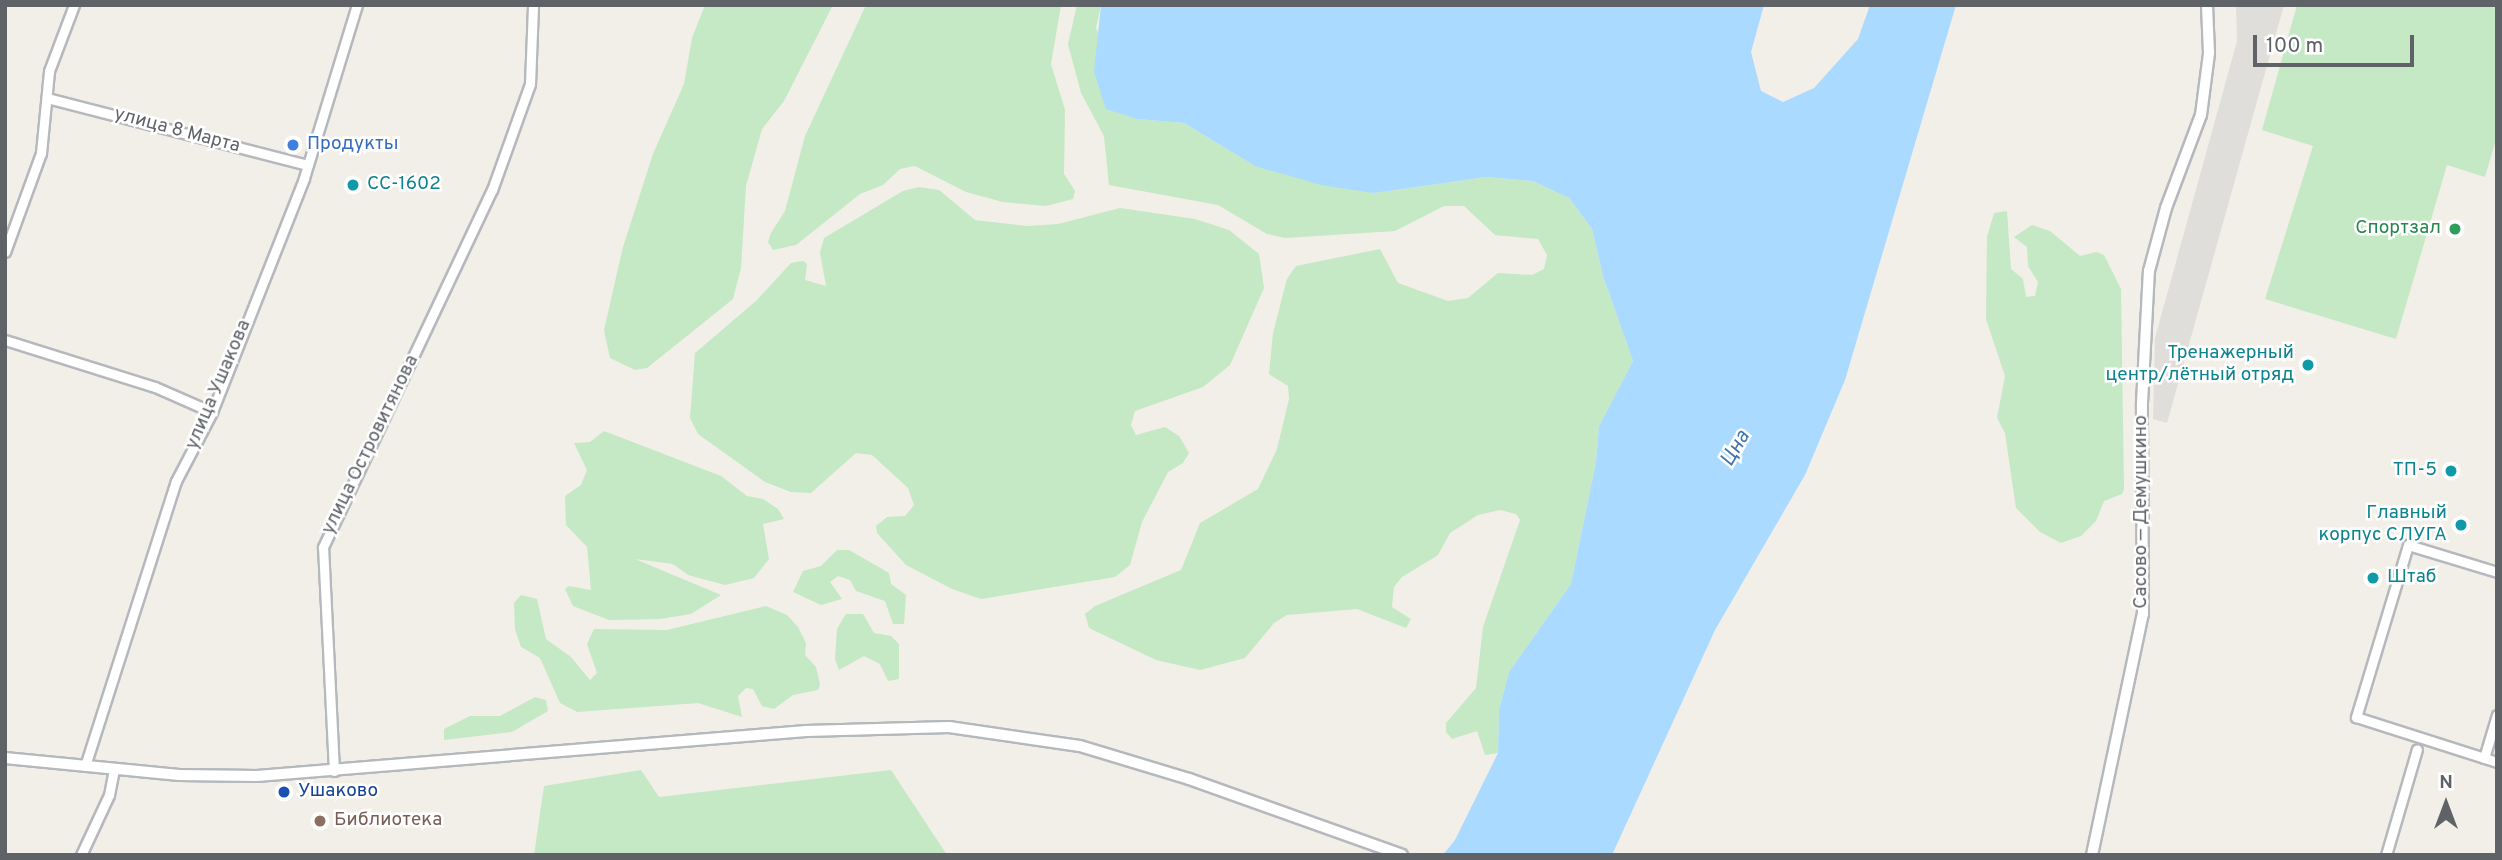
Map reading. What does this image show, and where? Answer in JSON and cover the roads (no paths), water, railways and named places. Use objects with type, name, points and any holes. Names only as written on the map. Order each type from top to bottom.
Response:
[{"type":"street","points":[[5,252],[41,153],[51,62],[74,5]]},
{"type":"street","name":"улица Ушакова","points":[[85,766],[176,481],[212,412],[308,165],[357,5]]},
{"type":"street","name":"улица Островитянова","points":[[334,771],[323,547],[492,190],[530,84],[533,5]]},
{"type":"street","name":"Сасово — Демушкино","points":[[2092,855],[2143,614],[2142,403],[2149,271],[2201,115],[2209,53],[2207,5]]},
{"type":"street","name":"улица 8 Марта","points":[[47,98],[308,165]]},
{"type":"street","points":[[5,340],[155,387],[212,412]]},
{"type":"street","points":[[2497,572],[2408,545],[2356,717],[2497,762]]},
{"type":"street","points":[[2484,758],[2497,715]]},
{"type":"street","points":[[5,758],[114,769],[233,776],[334,771],[806,731],[949,727],[1080,746],[1402,855]]},
{"type":"street","points":[[2386,855],[2417,749]]},
{"type":"street","points":[[80,855],[109,794],[114,769]]},
{"type":"water","name":"Цна","points":[[1101,5],[1764,5],[1751,52],[1761,91],[1783,102],[1814,88],[1858,39],[1870,5],[1956,5],[1845,380],[1805,475],[1715,630],[1612,855],[1443,855],[1455,840],[1498,753],[1499,710],[1509,672],[1571,584],[1596,462],[1599,426],[1633,361],[1603,276],[1592,229],[1569,198],[1533,181],[1486,177],[1374,193],[1321,185],[1255,166],[1184,123],[1137,119],[1106,109],[1094,72]]},
{"type":"place","name":"Продукты","points":[[293,145]]},
{"type":"place","name":"СС-1602","points":[[353,185]]},
{"type":"place","name":"Спортзал","points":[[2455,229]]},
{"type":"place","name":"Тренажерный центр/лётный отряд","points":[[2308,365]]},
{"type":"place","name":"ТП-5","points":[[2451,471]]},
{"type":"place","name":"Главный корпус СЛУГА","points":[[2461,525]]},
{"type":"place","name":"Штаб","points":[[2373,578]]},
{"type":"place","name":"Ушаково","points":[[284,792]]},
{"type":"place","name":"Библиотека","points":[[320,821]]}]
